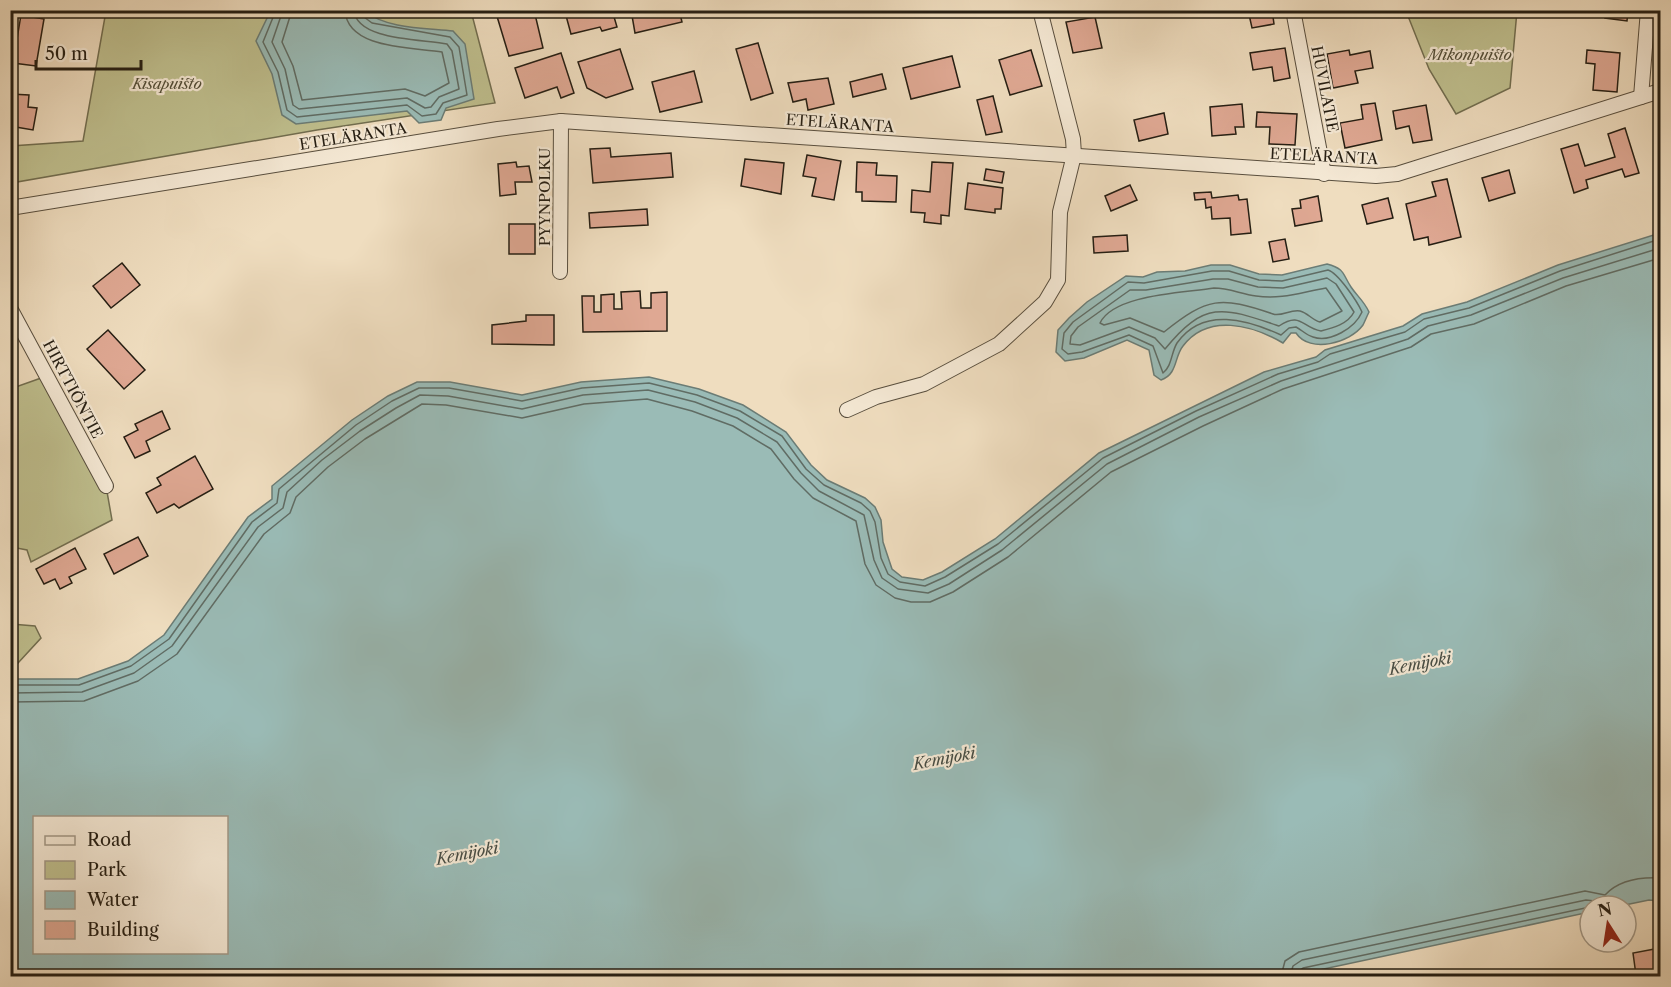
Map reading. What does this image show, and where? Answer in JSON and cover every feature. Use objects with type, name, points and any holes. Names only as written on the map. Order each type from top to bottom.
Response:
[{"type":"street","points":[[847,410],[876,397],[924,384],[999,344],[1045,302],[1058,280],[1060,212],[1074,155],[1073,139],[1040,10]]},
{"type":"street","name":"HUVILATIE","points":[[1293,10],[1324,174]]},
{"type":"street","points":[[1641,97],[1648,10]]},
{"type":"street","name":"ETELÄRANTA","points":[[10,208],[498,129],[561,122],[1074,155],[1324,174],[1397,174],[1660,91]]},
{"type":"street","name":"PYYNPOLKU","points":[[560,273],[561,122]]},
{"type":"street","name":"HIRTTIÖNTIE","points":[[10,308],[106,486]]},
{"type":"green space","name":"Kisapuisto","points":[[106,11],[471,11],[495,103],[317,130],[11,183],[11,146],[83,141]]},
{"type":"green space","name":"Mikonpuisto","points":[[1406,11],[1517,11],[1510,88],[1456,114],[1429,69]]},
{"type":"green space","points":[[44,377],[106,486],[112,520],[31,562],[27,550],[11,547],[10,389]]},
{"type":"green space","points":[[11,624],[35,626],[41,638],[18,663],[11,658]]},
{"type":"water","points":[[271,10],[365,11],[374,17],[395,24],[453,31],[465,44],[474,99],[446,108],[441,120],[419,123],[407,111],[296,124],[282,115],[272,74],[256,41]]},
{"type":"water","name":"Kemijoki","points":[[1660,233],[1660,901],[1638,902],[1638,894],[1578,894],[1578,915],[1291,976],[11,976],[11,679],[78,679],[128,661],[164,635],[248,517],[272,499],[272,486],[352,420],[388,396],[417,382],[450,382],[522,395],[581,382],[649,377],[699,389],[743,405],[786,432],[811,465],[827,480],[865,498],[875,507],[881,520],[883,542],[892,569],[902,577],[923,580],[942,572],[995,539],[1099,453],[1264,372],[1316,357],[1325,350],[1403,326],[1422,314],[1467,302],[1558,265]]},
{"type":"water","points":[[1327,264],[1342,272],[1369,312],[1363,325],[1357,331],[1340,341],[1330,344],[1311,343],[1296,333],[1291,333],[1283,343],[1244,327],[1217,326],[1205,329],[1193,336],[1180,350],[1173,370],[1161,380],[1154,375],[1149,350],[1127,340],[1084,358],[1065,361],[1056,352],[1058,330],[1069,318],[1087,302],[1126,276],[1143,277],[1157,272],[1185,271],[1211,265],[1230,265],[1259,274],[1282,275]]},
{"type":"building","points":[[534,10],[543,48],[509,56],[496,13]]},
{"type":"building","points":[[612,10],[617,27],[602,31],[600,27],[571,34],[565,12]]},
{"type":"building","points":[[631,10],[679,10],[682,22],[635,33]]},
{"type":"building","points":[[1248,10],[1272,10],[1274,24],[1252,28]]},
{"type":"building","points":[[1606,10],[1628,10],[1627,21],[1605,18]]},
{"type":"building","points":[[21,15],[44,19],[36,66],[13,63]]},
{"type":"building","points":[[1095,17],[1102,48],[1073,53],[1066,22]]},
{"type":"building","points":[[758,43],[773,93],[751,100],[736,49]]},
{"type":"building","points":[[1285,48],[1290,78],[1274,81],[1272,67],[1253,70],[1250,53]]},
{"type":"building","points":[[620,49],[633,89],[606,98],[587,88],[578,62]]},
{"type":"building","points":[[1031,50],[1042,86],[1010,95],[999,60]]},
{"type":"building","points":[[1349,50],[1350,55],[1370,51],[1373,68],[1355,71],[1358,83],[1333,88],[1327,54]]},
{"type":"building","points":[[1587,50],[1620,53],[1617,92],[1593,90],[1595,64],[1586,63]]},
{"type":"building","points":[[561,53],[574,93],[561,98],[557,87],[525,98],[515,68]]},
{"type":"building","points":[[952,56],[960,87],[911,99],[903,68]]},
{"type":"building","points":[[694,71],[702,102],[660,112],[652,82]]},
{"type":"building","points":[[882,74],[886,89],[853,97],[850,82]]},
{"type":"building","points":[[828,78],[834,104],[808,110],[806,99],[793,102],[788,83]]},
{"type":"building","points":[[10,94],[29,95],[28,107],[37,108],[33,130],[10,126]]},
{"type":"building","points":[[993,96],[1002,132],[986,135],[977,100]]},
{"type":"building","points":[[1375,103],[1382,140],[1345,148],[1340,123],[1363,119],[1361,105]]},
{"type":"building","points":[[1242,104],[1244,127],[1235,127],[1236,134],[1212,136],[1210,107]]},
{"type":"building","points":[[1426,105],[1432,140],[1413,143],[1409,126],[1396,129],[1393,111]]},
{"type":"building","points":[[1257,112],[1297,114],[1295,145],[1269,144],[1270,127],[1256,127]]},
{"type":"building","points":[[1164,113],[1168,134],[1139,141],[1134,120]]},
{"type":"building","points":[[1625,128],[1639,173],[1625,177],[1622,169],[1586,180],[1588,188],[1574,193],[1561,149],[1578,144],[1585,166],[1615,157],[1608,134]]},
{"type":"building","points":[[610,148],[611,157],[671,153],[673,177],[593,183],[590,149]]},
{"type":"building","points":[[807,155],[841,161],[834,200],[812,196],[816,178],[803,176]]},
{"type":"building","points":[[745,159],[784,163],[781,194],[741,186]]},
{"type":"building","points":[[516,162],[517,167],[529,166],[532,182],[515,182],[516,194],[500,196],[498,164]]},
{"type":"building","points":[[857,162],[877,163],[876,175],[897,176],[896,202],[862,201],[862,192],[856,192]]},
{"type":"building","points":[[932,162],[953,163],[949,216],[941,215],[941,224],[924,222],[925,213],[911,212],[912,190],[930,192]]},
{"type":"building","points":[[986,169],[1004,172],[1002,183],[984,180]]},
{"type":"building","points":[[1509,170],[1515,193],[1489,201],[1482,178]]},
{"type":"building","points":[[1447,179],[1461,237],[1429,245],[1428,237],[1414,240],[1406,204],[1436,196],[1432,182]]},
{"type":"building","points":[[968,183],[1003,188],[1001,209],[995,209],[995,213],[965,209]]},
{"type":"building","points":[[1130,185],[1137,200],[1111,211],[1105,196]]},
{"type":"building","points":[[1211,192],[1212,198],[1238,195],[1239,200],[1247,199],[1251,233],[1231,235],[1230,218],[1212,219],[1211,207],[1206,208],[1205,199],[1195,200],[1194,193]]},
{"type":"building","points":[[1318,196],[1322,221],[1295,226],[1292,209],[1301,208],[1300,200]]},
{"type":"building","points":[[1388,198],[1393,218],[1367,224],[1362,205]]},
{"type":"building","points":[[647,209],[648,225],[590,228],[589,213]]},
{"type":"building","points":[[509,224],[535,224],[535,254],[509,254]]},
{"type":"building","points":[[1127,235],[1128,251],[1094,253],[1093,237]]},
{"type":"building","points":[[1285,239],[1289,259],[1273,262],[1269,242]]},
{"type":"building","points":[[122,263],[140,285],[111,308],[93,286]]},
{"type":"building","points":[[640,291],[641,308],[651,308],[651,293],[667,292],[667,331],[583,332],[582,296],[594,296],[594,312],[601,312],[601,295],[614,294],[614,309],[622,309],[621,292]]},
{"type":"building","points":[[526,315],[554,315],[554,345],[492,344],[492,325],[526,321]]},
{"type":"building","points":[[108,330],[145,370],[124,389],[87,349]]},
{"type":"building","points":[[162,411],[170,429],[146,441],[150,451],[135,458],[124,437],[138,430],[135,424]]},
{"type":"building","points":[[195,456],[213,489],[179,508],[174,504],[157,513],[146,493],[161,485],[157,478]]},
{"type":"building","points":[[138,537],[148,556],[114,574],[104,554]]},
{"type":"building","points":[[75,548],[86,569],[69,577],[72,583],[60,589],[55,579],[44,584],[36,569]]},
{"type":"building","points":[[1660,948],[1660,971],[1636,975],[1633,954]]}]
